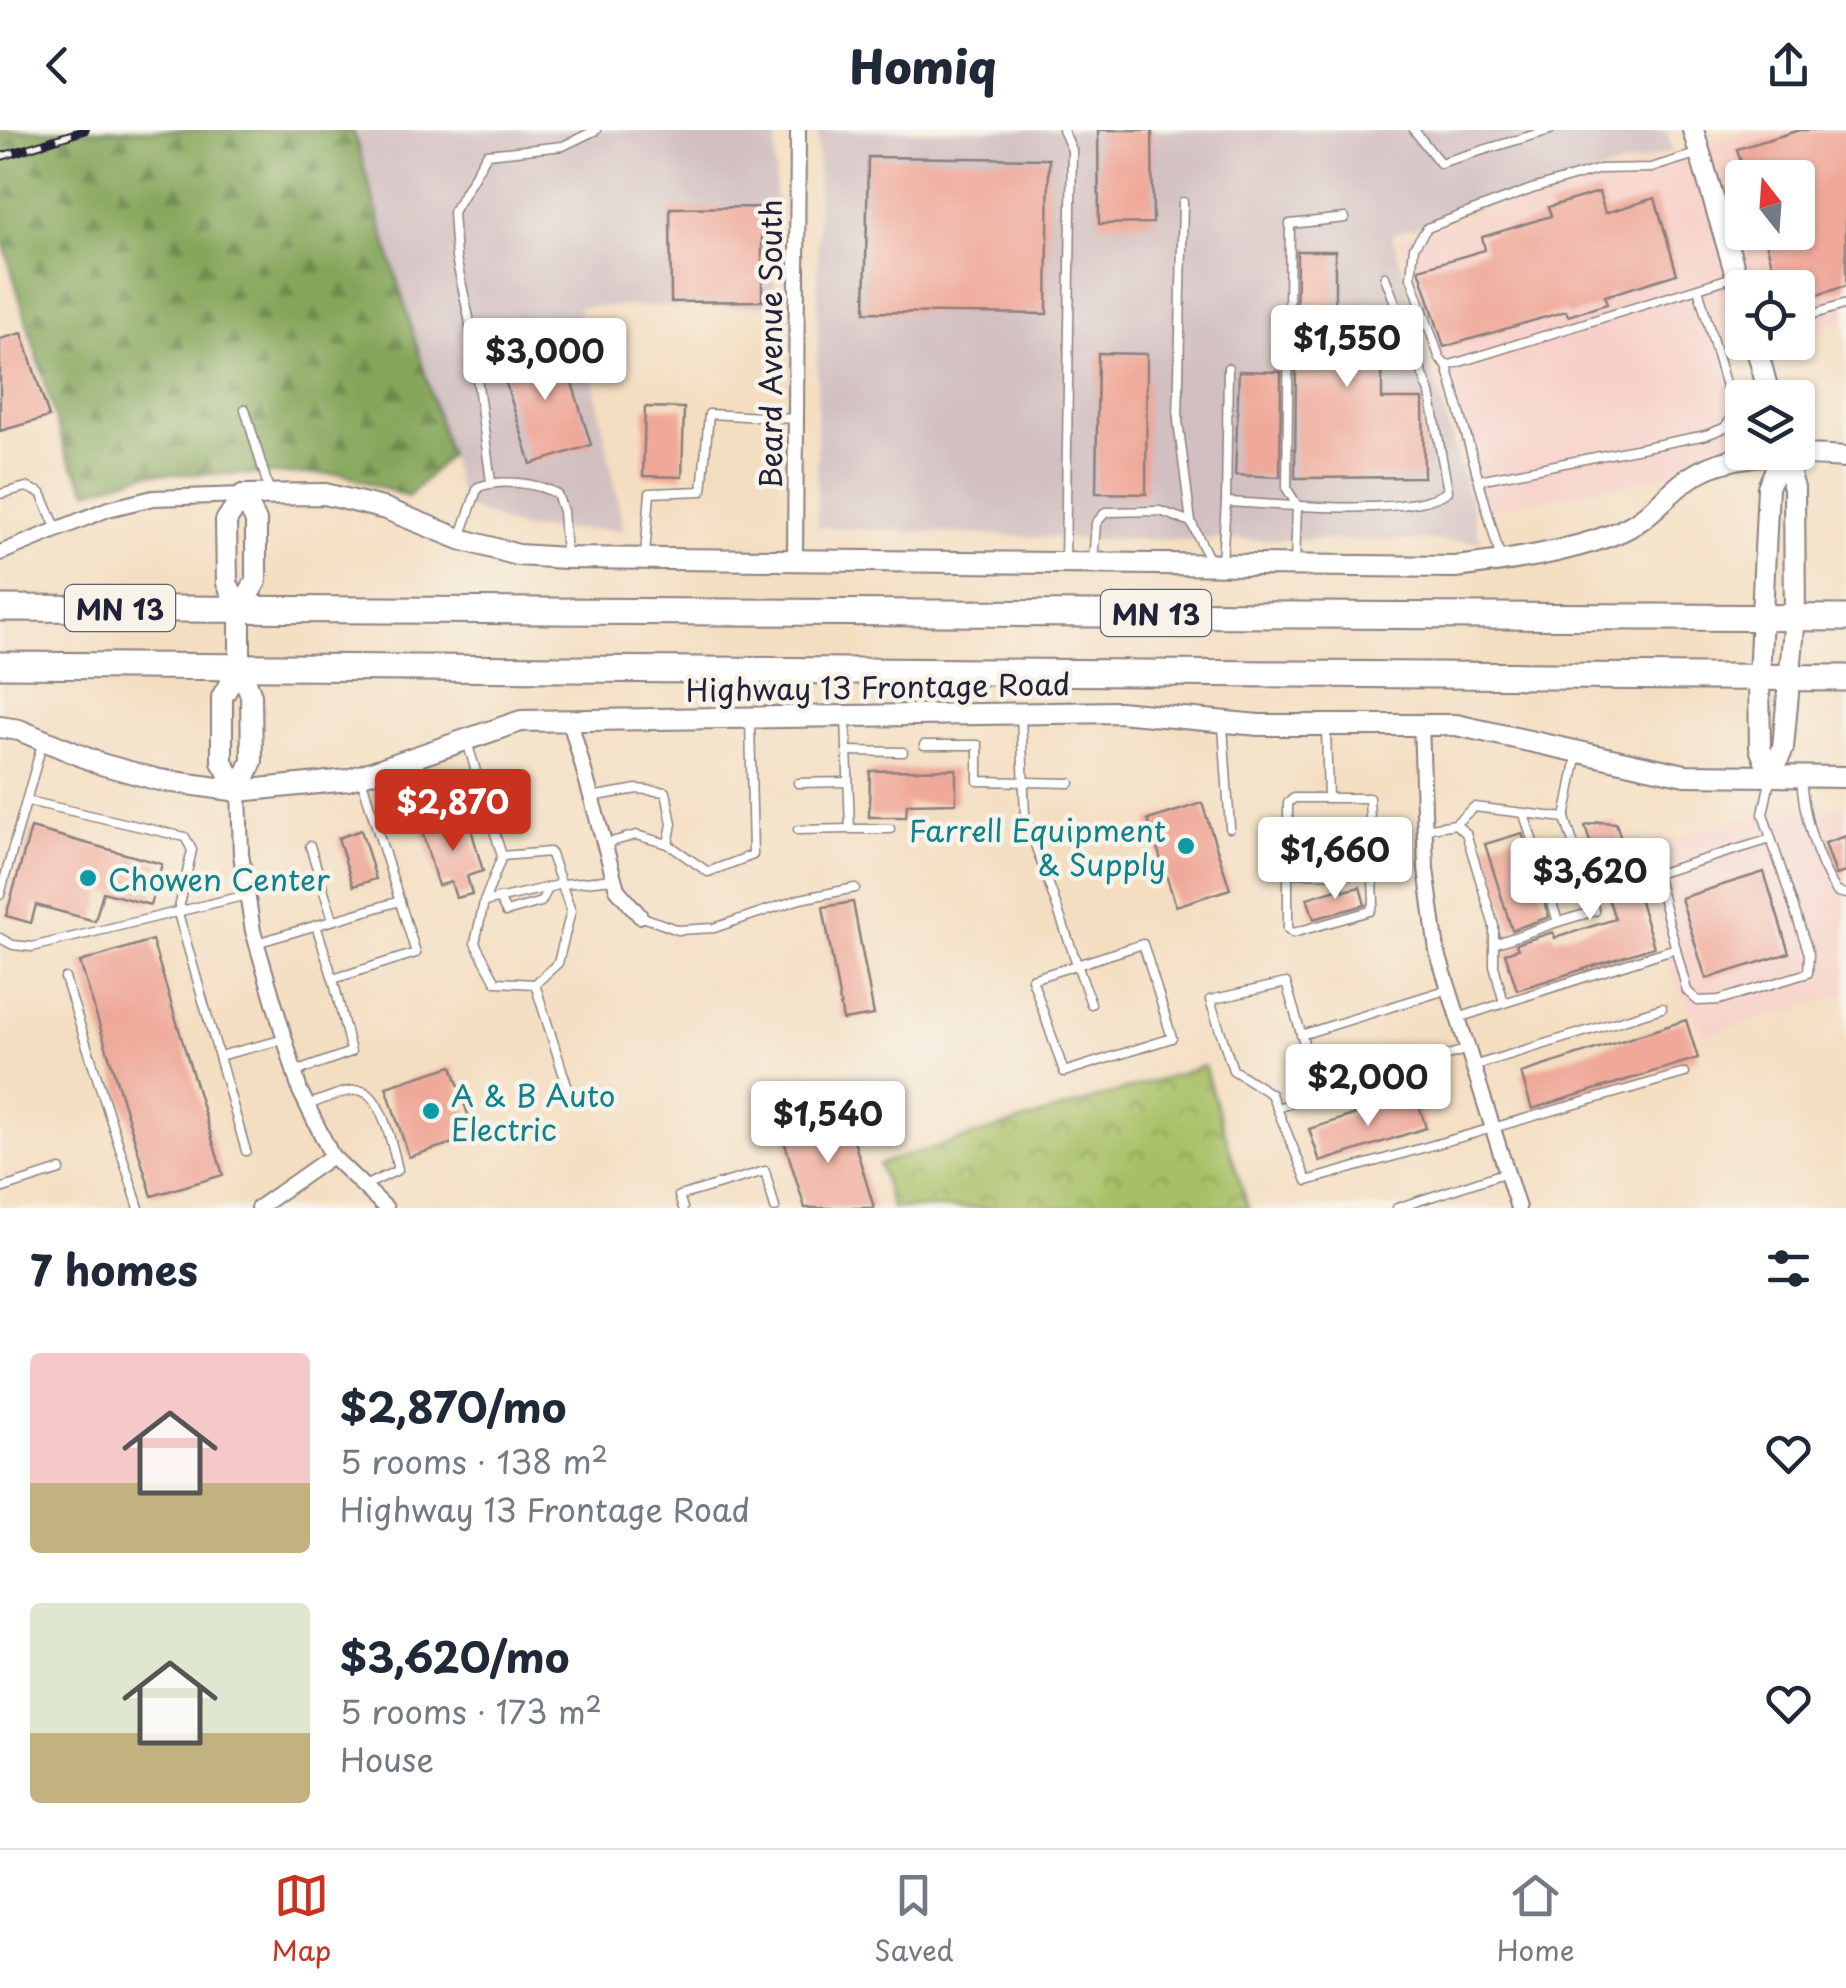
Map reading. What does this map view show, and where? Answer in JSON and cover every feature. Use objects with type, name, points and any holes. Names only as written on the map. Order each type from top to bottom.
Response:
[{"type":"highway","name":"MN 13","points":[[0,608],[1846,618]]},
{"type":"highway","name":"MN 13","points":[[0,665],[1846,678]]},
{"type":"street","name":"Beard Avenue South","points":[[795,558],[798,130]]},
{"type":"street","points":[[1693,130],[1735,270]]},
{"type":"street","points":[[1815,455],[1846,457]]},
{"type":"street","points":[[0,553],[108,509],[154,498],[325,494],[371,505],[460,539],[518,555],[644,560],[795,558],[1456,567],[1501,562],[1614,534],[1642,520],[1688,480],[1725,463]]},
{"type":"street","points":[[1771,776],[1760,748],[1759,679],[1768,487],[1776,470]]},
{"type":"street","points":[[1771,776],[1783,748],[1792,678],[1794,488],[1788,470]]},
{"type":"street","points":[[243,495],[226,521],[226,583],[240,608],[240,666],[251,696],[252,761],[239,791],[241,854],[256,942],[307,1105],[332,1156],[386,1208]]},
{"type":"street","points":[[240,608],[256,580],[256,521],[243,495]]},
{"type":"street","points":[[239,791],[222,762],[222,697],[240,666]]},
{"type":"street","name":"Highway 13 Frontage Road","points":[[0,727],[19,730],[100,764],[159,780],[239,791],[348,780],[521,721],[1119,712],[1223,722],[1421,723],[1486,731],[1685,775],[1846,777]]},
{"type":"street","points":[[570,722],[617,889],[640,916]]},
{"type":"street","points":[[1421,723],[1426,869],[1438,951],[1518,1208]]},
{"type":"street","points":[[258,1208],[332,1156]]},
{"type":"lane","points":[[492,482],[469,318],[456,258],[453,212],[486,154],[562,146],[596,130]]},
{"type":"lane","points":[[1063,130],[1072,150],[1065,564]]},
{"type":"lane","points":[[1414,130],[1440,162],[1550,130]]},
{"type":"lane","points":[[1501,562],[1446,366],[1411,277],[1414,247],[1427,228],[1532,189],[1600,169],[1651,168],[1700,153]]},
{"type":"lane","points":[[1184,202],[1178,421],[1192,522],[1217,566]]},
{"type":"lane","points":[[1295,565],[1298,505],[1288,489],[1290,224],[1345,218]]},
{"type":"lane","points":[[1226,502],[1379,506],[1439,498],[1448,491],[1430,393],[1385,277]]},
{"type":"lane","points":[[1446,366],[1698,288],[1725,287]]},
{"type":"lane","points":[[1478,480],[1706,435],[1724,428],[1734,414],[1698,288]]},
{"type":"lane","points":[[1815,314],[1846,304]]},
{"type":"lane","points":[[1217,566],[1226,502],[1228,368]]},
{"type":"lane","points":[[245,409],[270,494]]},
{"type":"lane","points":[[644,560],[650,493],[702,491],[709,414],[796,418]]},
{"type":"lane","points":[[460,539],[478,487],[492,482],[542,486],[557,494],[563,511],[566,558]]},
{"type":"lane","points":[[0,494],[26,487],[41,493],[58,532]]},
{"type":"lane","points":[[1093,564],[1096,523],[1106,512],[1160,511],[1192,522]]},
{"type":"lane","points":[[1021,714],[1025,816],[1091,1004]]},
{"type":"lane","points":[[846,717],[850,829]]},
{"type":"lane","points":[[604,844],[636,835],[668,844],[708,872],[753,855],[750,718]]},
{"type":"lane","points":[[1223,722],[1230,828]]},
{"type":"lane","points":[[1326,724],[1328,798]]},
{"type":"lane","points":[[0,895],[43,739]]},
{"type":"lane","points":[[466,740],[502,856],[484,902],[476,943],[496,982],[535,984],[558,964],[571,911],[550,852],[502,856]]},
{"type":"lane","points":[[924,745],[978,746],[978,781],[1070,783]]},
{"type":"lane","points":[[847,751],[903,752]]},
{"type":"lane","points":[[1494,944],[1595,910],[1565,818],[1578,752]]},
{"type":"lane","points":[[416,757],[437,819]]},
{"type":"lane","points":[[333,979],[416,953],[361,776]]},
{"type":"lane","points":[[1771,776],[1763,814],[1808,954],[1808,973],[1719,1000],[1698,1001],[1687,991],[1656,874],[1771,839]]},
{"type":"lane","points":[[1801,776],[1802,803],[1827,876],[1837,892],[1846,894]]},
{"type":"lane","points":[[798,783],[848,782]]},
{"type":"lane","points":[[591,797],[636,789],[666,792],[672,824],[668,844]]},
{"type":"lane","points":[[1294,798],[1328,798],[1369,798],[1374,902],[1370,911],[1293,933],[1288,929],[1288,803],[1294,798]]},
{"type":"lane","points":[[28,801],[185,837],[192,850],[178,913],[246,1150]]},
{"type":"lane","points":[[1425,829],[1455,824],[1474,807],[1565,818]]},
{"type":"lane","points":[[1524,814],[1558,922]]},
{"type":"lane","points":[[1455,824],[1466,833],[1494,926],[1494,966],[1504,1003]]},
{"type":"lane","points":[[798,830],[890,828]]},
{"type":"lane","points":[[310,846],[333,920]]},
{"type":"lane","points":[[1288,873],[1373,874]]},
{"type":"lane","points":[[484,902],[563,884],[614,879]]},
{"type":"lane","points":[[499,898],[506,912],[541,902],[549,887]]},
{"type":"lane","points":[[640,916],[678,930],[714,928],[800,899],[855,888]]},
{"type":"lane","points":[[0,938],[13,945],[32,947],[248,894]]},
{"type":"lane","points":[[256,942],[400,901]]},
{"type":"lane","points":[[294,1072],[351,1052],[316,925]]},
{"type":"lane","points":[[1143,944],[1172,1038],[1064,1072],[1032,980],[1078,964],[1143,944]]},
{"type":"lane","points":[[1458,1018],[1676,948]]},
{"type":"lane","points":[[65,978],[139,1208]]},
{"type":"lane","points":[[1319,1094],[1286,983],[1210,1000],[1233,1070],[1271,1094],[1306,1182],[1685,1072]]},
{"type":"lane","points":[[535,984],[569,1092]]},
{"type":"lane","points":[[1301,1035],[1450,989]]},
{"type":"lane","points":[[1474,1066],[1662,1008]]},
{"type":"lane","points":[[219,1056],[285,1039]]},
{"type":"lane","points":[[1277,1108],[1468,1049]]},
{"type":"lane","points":[[307,1105],[349,1092],[364,1092],[377,1102],[398,1170],[364,1186]]},
{"type":"lane","points":[[0,1189],[60,1170]]},
{"type":"lane","points":[[683,1208],[680,1196],[764,1170],[775,1208]]},
{"type":"lane","points":[[1397,1208],[1507,1172]]},
{"type":"shaded area","points":[[353,130],[776,130],[774,306],[578,307],[624,530],[521,529],[464,506]]},
{"type":"shaded area","points":[[818,130],[1666,130],[1673,151],[1392,234],[1481,541],[1079,539],[817,527]]},
{"type":"shaded area","points":[[1756,130],[1846,130],[1846,321],[1815,331],[1815,270],[1725,270],[1725,360],[1734,360],[1739,380],[1725,380],[1725,447],[1661,477],[1479,511],[1399,238]]},
{"type":"shaded area","points":[[1846,806],[1846,994],[1705,1035],[1676,986],[1638,849],[1752,815]]},
{"type":"green space","points":[[0,130],[353,130],[449,455],[408,497],[343,474],[146,474],[88,491],[66,454],[0,231]]},
{"type":"green space","points":[[1204,1066],[1248,1208],[892,1208],[879,1164]]},
{"type":"building","points":[[1098,130],[1152,130],[1153,223],[1099,224]]},
{"type":"building","points":[[1800,130],[1846,130],[1846,286],[1815,296],[1815,270],[1774,270],[1768,250],[1815,250],[1815,160],[1740,160],[1737,149]]},
{"type":"building","points":[[868,157],[1049,159],[1047,314],[865,312]]},
{"type":"building","points":[[1599,192],[1605,213],[1655,198],[1677,274],[1605,296],[1607,304],[1568,316],[1566,311],[1444,347],[1419,269],[1485,250],[1482,237],[1551,216],[1548,207]]},
{"type":"building","points":[[762,207],[762,301],[671,302],[670,208]]},
{"type":"building","points":[[1297,251],[1335,251],[1335,329],[1363,329],[1363,309],[1382,309],[1382,399],[1423,399],[1424,477],[1295,478]]},
{"type":"building","points":[[22,333],[49,417],[0,431],[0,339]]},
{"type":"building","points":[[560,343],[591,445],[531,464],[499,361]]},
{"type":"building","points":[[1098,353],[1147,354],[1146,494],[1096,493]]},
{"type":"building","points":[[1239,371],[1281,372],[1280,477],[1235,475]]},
{"type":"building","points":[[645,407],[684,408],[682,477],[643,476]]},
{"type":"building","points":[[956,769],[956,803],[907,804],[906,817],[869,817],[870,771]]},
{"type":"building","name":"Farrell Equipment & Supply","points":[[1202,803],[1230,889],[1176,906],[1148,820]]},
{"type":"building","points":[[467,815],[483,871],[467,876],[472,894],[456,898],[451,882],[438,886],[421,828]]},
{"type":"building","points":[[1616,823],[1654,947],[1517,990],[1505,953],[1518,949],[1516,944],[1553,932],[1555,938],[1615,919],[1585,826]]},
{"type":"building","name":"Chowen Center","points":[[31,828],[162,864],[150,905],[103,892],[95,921],[36,905],[31,923],[6,916]]},
{"type":"building","points":[[361,830],[376,879],[353,886],[338,838]]},
{"type":"building","points":[[1522,833],[1549,917],[1512,930],[1485,844]]},
{"type":"building","points":[[1846,836],[1846,872],[1836,875],[1825,843]]},
{"type":"building","points":[[1764,872],[1789,953],[1706,979],[1681,898]]},
{"type":"building","points":[[1343,887],[1344,891],[1360,887],[1365,905],[1314,919],[1307,898]]},
{"type":"building","points":[[853,902],[874,1015],[843,1020],[823,907]]},
{"type":"building","points":[[152,940],[223,1175],[152,1196],[80,962]]},
{"type":"building","points":[[1686,1020],[1698,1058],[1532,1109],[1521,1073]]},
{"type":"building","name":"A & B Auto Electric","points":[[452,1066],[475,1136],[409,1157],[386,1087]]},
{"type":"building","points":[[1416,1095],[1426,1128],[1320,1162],[1309,1129]]},
{"type":"building","points":[[846,1114],[874,1208],[805,1208],[782,1134]]},
{"type":"railway","points":[[0,157],[85,130]]},
{"type":"place","name":"Farrell Equipment & Supply","points":[[1186,846]]},
{"type":"place","name":"Chowen Center","points":[[88,878]]},
{"type":"place","name":"A & B Auto Electric","points":[[431,1111]]}]
